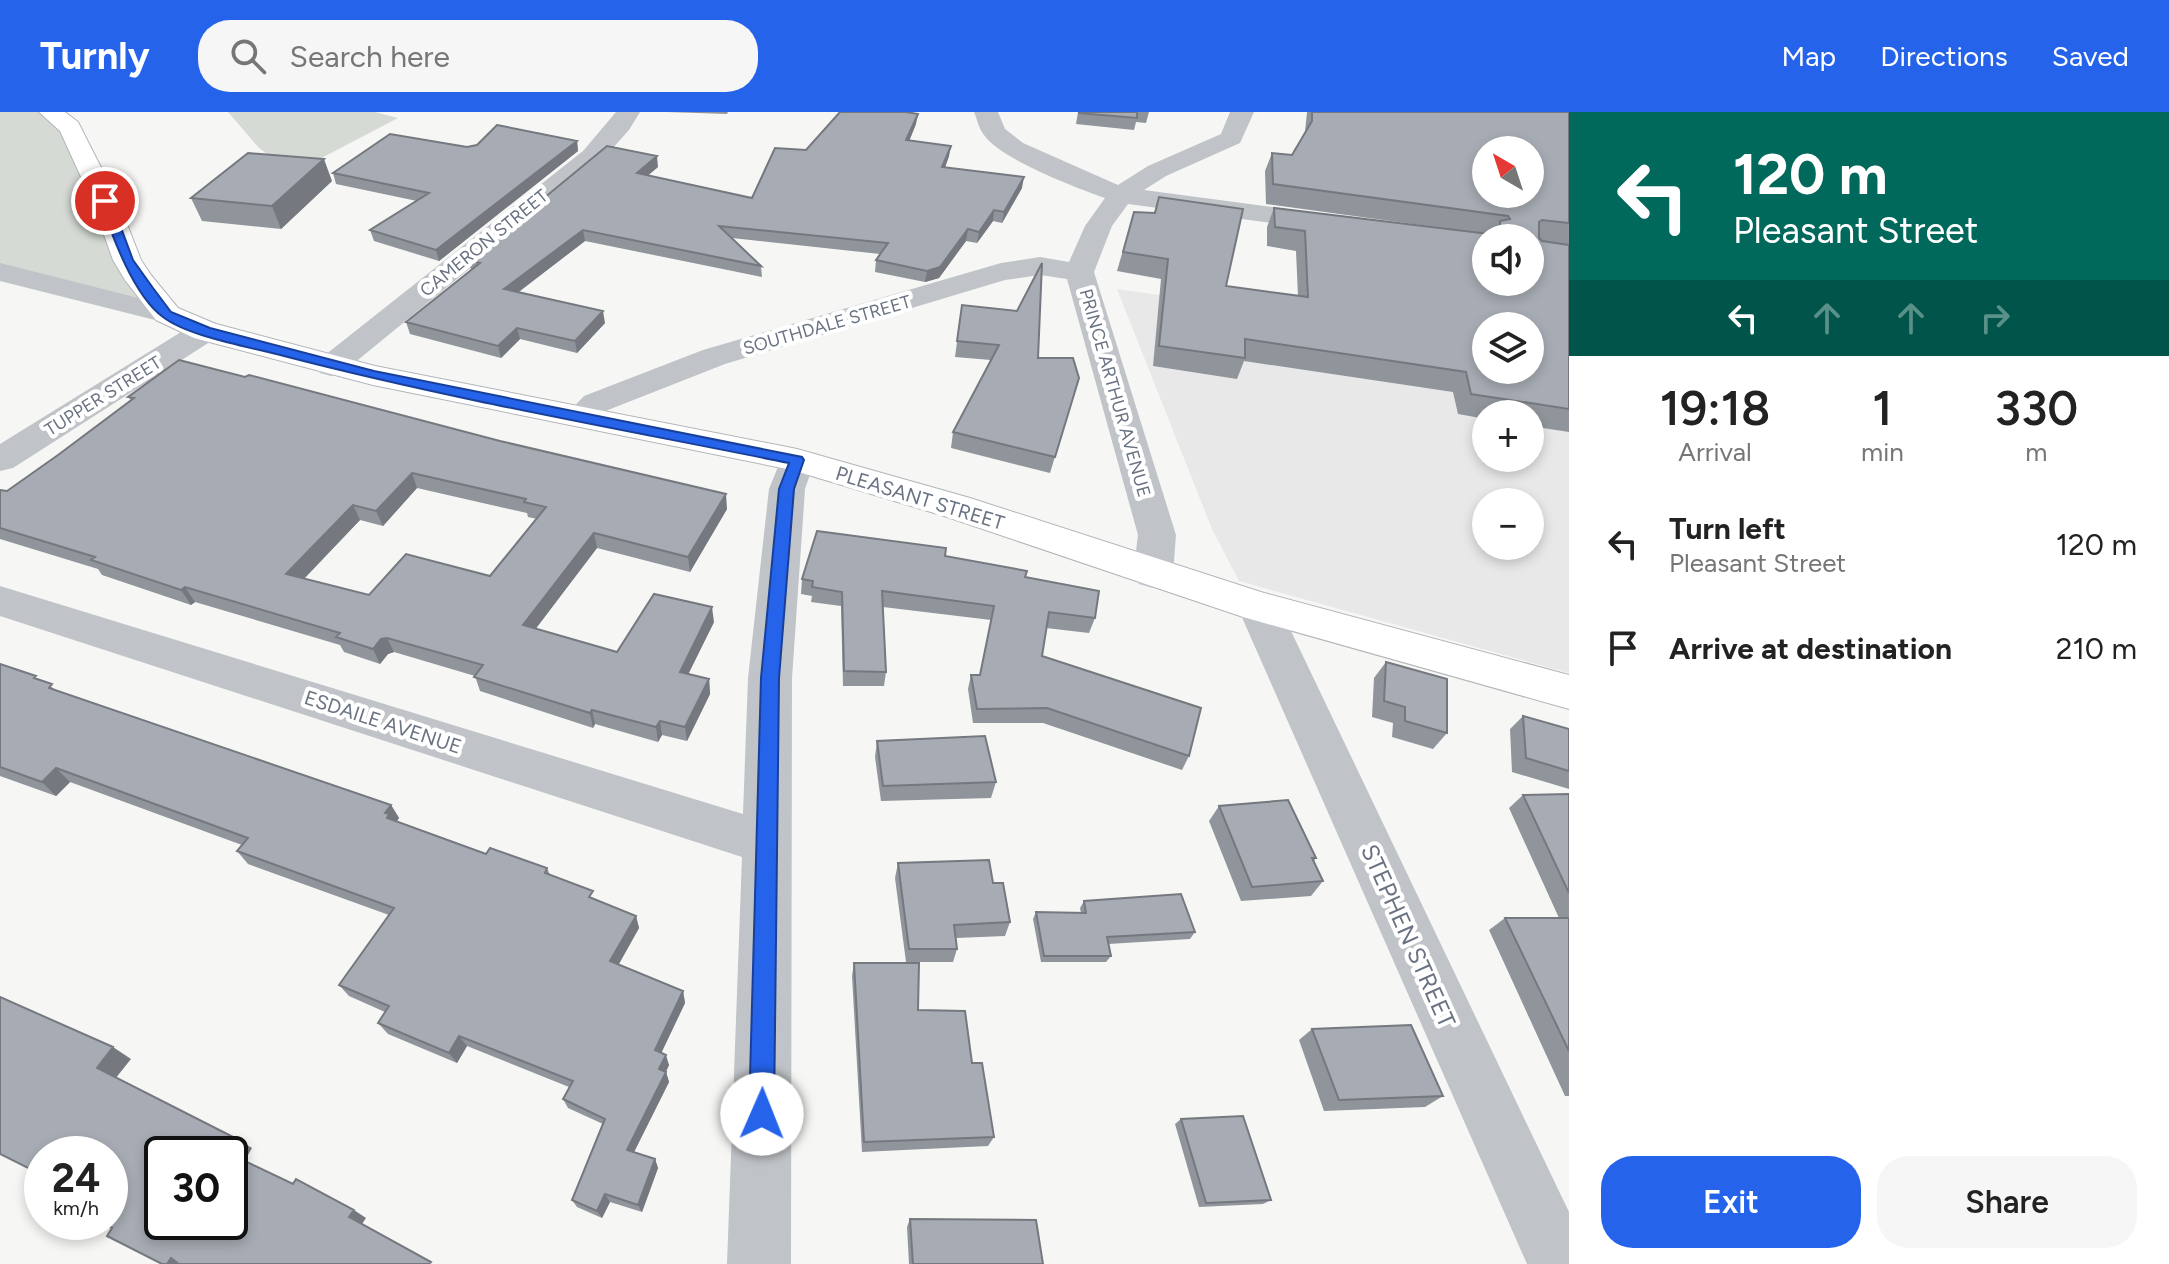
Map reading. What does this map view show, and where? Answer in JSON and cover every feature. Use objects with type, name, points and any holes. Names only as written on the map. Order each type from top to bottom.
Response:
[{"type":"main road","name":"PLEASANT STREET","points":[[51,112],[70,127],[105,201],[127,260],[167,314],[205,331],[331,366],[797,460],[957,507],[1153,574],[1258,606],[1569,692]]},
{"type":"street","name":"CAMERON STREET","points":[[331,366],[592,156],[621,125],[628,112]]},
{"type":"street","points":[[986,112],[994,133],[1014,148],[1082,181],[1121,195],[1360,227]]},
{"type":"street","points":[[1121,195],[1153,173],[1231,138],[1242,112]]},
{"type":"street","points":[[1049,164],[1153,173]]},
{"type":"street","name":"PRINCE ARTHUR AVENUE","points":[[1121,195],[1087,247],[1080,272],[1157,535],[1153,574]]},
{"type":"street","name":"SOUTHDALE STREET","points":[[582,416],[596,403],[714,357],[1001,272],[1040,266],[1080,272]]},
{"type":"street","points":[[0,272],[167,314]]},
{"type":"street","name":"TUPPER STREET","points":[[0,460],[205,331]]},
{"type":"street","points":[[759,1264],[771,663],[787,489],[797,460]]},
{"type":"street","name":"ESDAILE AVENUE","points":[[0,601],[766,843]]},
{"type":"street","name":"STEPHEN STREET","points":[[1258,606],[1560,1264]]},
{"type":"shaded area","points":[[0,112],[51,112],[167,314],[0,272]]},
{"type":"shaded area","points":[[228,112],[375,112],[398,118],[293,173],[259,148]]},
{"type":"shaded area","points":[[1117,289],[1472,340],[1472,384],[1544,384],[1544,364],[1569,354],[1569,673],[1239,581],[1212,529]]},
{"type":"building","points":[[840,112],[918,114],[906,140],[951,146],[942,167],[1024,177],[1004,212],[994,210],[979,232],[968,229],[940,267],[927,271],[876,260],[888,243],[719,226],[761,266],[583,230],[504,289],[603,311],[575,341],[517,328],[498,346],[406,322],[480,263],[469,260],[607,146],[657,156],[637,173],[752,198],[775,148],[806,150]]},
{"type":"building","points":[[1137,112],[1137,118],[1079,113]]},
{"type":"building","points":[[1312,112],[1569,112],[1569,223],[1542,220],[1539,224],[1500,224],[1500,221],[1510,219],[1508,216],[1273,184],[1272,153],[1292,155],[1312,121]]},
{"type":"building","points":[[497,125],[577,141],[436,250],[370,230],[429,193],[333,173],[390,134],[467,147],[477,145]]},
{"type":"building","points":[[248,153],[324,159],[272,206],[191,198]]},
{"type":"building","points":[[1159,197],[1243,209],[1226,286],[1308,297],[1305,231],[1275,227],[1274,208],[1472,232],[1472,296],[1544,296],[1544,241],[1569,245],[1569,409],[1544,405],[1544,400],[1510,400],[1471,394],[1466,372],[1245,339],[1245,358],[1159,346],[1168,259],[1123,252],[1134,212],[1155,213]]},
{"type":"building","points":[[1042,263],[1038,358],[1073,358],[1079,378],[1055,457],[953,432],[999,345],[957,341],[962,305],[1017,311]]},
{"type":"building","points":[[179,360],[726,494],[688,557],[594,533],[523,625],[617,652],[654,594],[712,607],[680,672],[709,679],[685,727],[660,721],[656,727],[592,710],[590,713],[474,677],[483,665],[387,638],[381,639],[373,649],[336,637],[340,633],[185,587],[181,590],[91,560],[95,557],[0,528],[0,490],[7,491],[134,398],[128,397]],"holes":[[[412,473],[526,499],[524,502],[546,507],[490,576],[406,554],[369,595],[286,574],[353,505],[376,511]]]},
{"type":"building","points":[[817,531],[946,548],[945,556],[1027,571],[1025,577],[1099,591],[1095,618],[1049,612],[1042,656],[1201,708],[1189,756],[1047,708],[977,709],[971,675],[980,675],[994,606],[882,591],[886,672],[844,671],[842,592],[812,587],[813,581],[802,579]]},
{"type":"building","points":[[1386,662],[1447,679],[1447,733],[1405,721],[1405,707],[1384,701]]},
{"type":"building","points":[[0,664],[36,676],[34,678],[52,684],[49,688],[391,805],[385,813],[389,814],[387,818],[486,854],[490,848],[547,868],[545,873],[593,891],[589,897],[636,916],[610,961],[683,991],[655,1050],[666,1055],[659,1069],[666,1072],[627,1150],[655,1159],[638,1205],[605,1194],[597,1211],[572,1200],[605,1119],[563,1099],[573,1081],[459,1036],[449,1053],[378,1023],[389,1006],[339,985],[394,908],[237,851],[248,838],[56,768],[42,782],[0,767]]},
{"type":"building","points":[[1523,716],[1569,729],[1569,771],[1526,758]]},
{"type":"building","points":[[985,736],[996,782],[883,786],[877,741]]},
{"type":"building","points":[[1569,794],[1569,893],[1523,795]]},
{"type":"building","points":[[1288,800],[1316,858],[1312,858],[1323,881],[1252,887],[1219,806]]},
{"type":"building","points":[[989,860],[993,883],[1003,883],[1010,922],[954,925],[957,949],[909,949],[898,863]]},
{"type":"building","points":[[1181,894],[1195,932],[1107,937],[1111,956],[1044,956],[1036,912],[1086,913],[1084,901]]},
{"type":"building","points":[[1505,918],[1569,918],[1569,1051]]},
{"type":"building","points":[[854,963],[919,963],[918,1010],[965,1011],[972,1063],[982,1063],[994,1137],[864,1142]]},
{"type":"building","points":[[0,997],[113,1047],[97,1068],[231,1136],[144,1136],[144,1240],[248,1240],[248,1163],[293,1184],[296,1179],[354,1210],[349,1217],[431,1262],[179,1264],[171,1258],[167,1264],[162,1264],[115,1240],[128,1240],[128,1136],[24,1136],[24,1166],[0,1154]]},
{"type":"building","points":[[1411,1025],[1443,1096],[1339,1100],[1312,1029]]},
{"type":"building","points":[[1243,1116],[1271,1200],[1206,1203],[1181,1119]]},
{"type":"building","points":[[910,1219],[1036,1220],[1043,1264],[913,1264]]},
{"type":"route","points":[[105,201],[127,260],[148,291],[167,314],[205,331],[331,366],[797,460],[787,489],[770,678],[762,1114]]}]
